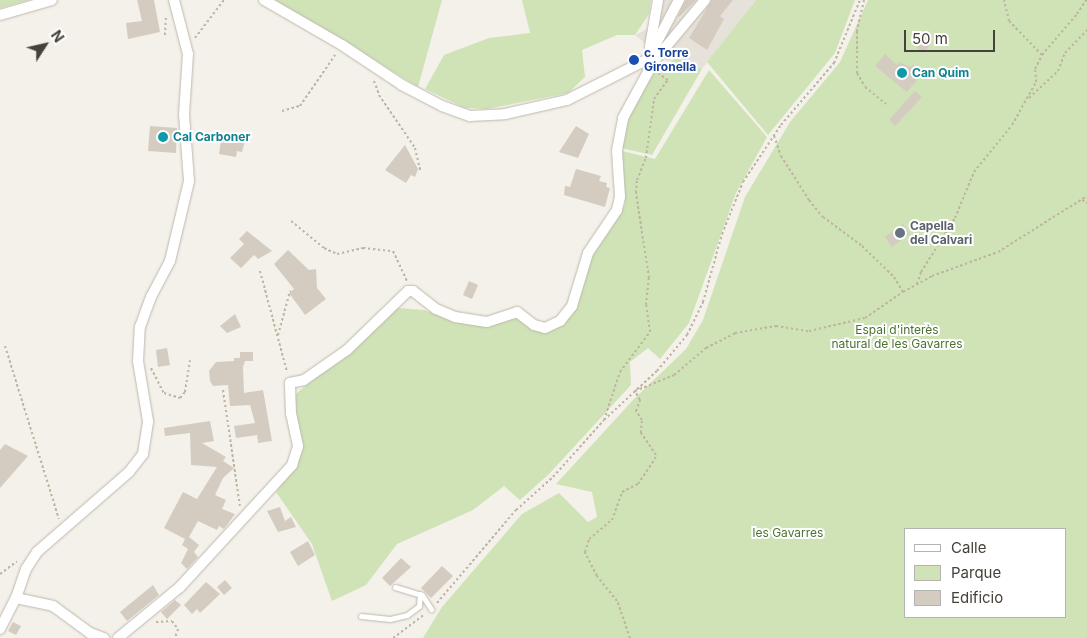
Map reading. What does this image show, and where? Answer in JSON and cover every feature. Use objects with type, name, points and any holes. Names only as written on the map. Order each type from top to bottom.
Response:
[{"type":"street","points":[[0,15],[52,0]]},
{"type":"street","points":[[0,629],[16,598],[31,560],[64,528],[129,472],[143,454],[148,421],[138,348],[144,313],[170,261],[189,181],[184,114],[189,64],[186,43],[174,0]]},
{"type":"street","points":[[264,0],[342,44],[374,67],[448,109],[483,117],[567,100],[651,62],[705,0]]},
{"type":"street","points":[[651,62],[658,0]]},
{"type":"street","points":[[118,638],[140,623],[180,587],[234,525],[276,487],[296,456],[290,383],[304,380],[347,350],[369,326],[410,290],[436,309],[455,317],[487,322],[517,312],[534,325],[545,328],[560,321],[572,306],[584,261],[617,210],[621,126],[679,0]]},
{"type":"street","points":[[16,598],[53,606],[90,633],[104,638]]},
{"type":"lane","points":[[395,587],[420,594],[431,609]]},
{"type":"lane","points":[[361,616],[390,619],[407,615],[419,606],[420,594]]},
{"type":"path","points":[[186,43],[195,39],[224,0]]},
{"type":"path","points":[[393,638],[431,609],[516,510],[553,477],[604,420],[657,371],[694,324],[734,202],[752,167],[774,136],[838,56],[860,0]]},
{"type":"path","points":[[864,0],[857,31],[857,73],[865,87],[886,104]]},
{"type":"path","points":[[1004,0],[1009,21],[1042,55]]},
{"type":"path","points":[[917,284],[921,272],[955,218],[974,172],[996,147],[1027,100],[1036,82],[1035,69],[1042,55],[1077,14],[1086,0]]},
{"type":"path","points":[[165,11],[165,35]]},
{"type":"path","points":[[1027,100],[1058,71],[1065,53],[1087,30]]},
{"type":"path","points":[[282,111],[300,106],[342,44]]},
{"type":"path","points":[[604,420],[620,372],[650,332],[646,306],[649,278],[636,193],[637,180],[646,158],[654,99],[668,80],[651,62]]},
{"type":"path","points":[[374,67],[375,88],[415,148],[420,170]]},
{"type":"path","points":[[774,136],[785,162],[809,200],[823,217],[862,246],[894,277],[902,292]]},
{"type":"path","points":[[635,391],[674,375],[706,348],[735,333],[776,326],[810,331],[865,318],[902,292],[917,284],[998,252],[1087,196]]},
{"type":"path","points":[[1082,200],[1087,203]]},
{"type":"path","points":[[291,221],[324,248],[337,254],[363,248],[393,251],[403,267],[410,290]]},
{"type":"path","points":[[260,271],[290,383]]},
{"type":"path","points":[[277,337],[290,291]]},
{"type":"path","points":[[5,346],[56,513],[64,528]]},
{"type":"path","points":[[138,348],[148,360],[160,388],[173,398],[180,398],[185,392],[190,360]]},
{"type":"path","points":[[223,390],[240,508],[234,525]]},
{"type":"path","points":[[630,638],[617,601],[597,576],[585,552],[589,539],[612,520],[622,492],[638,484],[655,460],[656,455],[641,433],[642,420],[636,411],[640,400],[635,391]]},
{"type":"path","points":[[140,623],[172,621],[178,628],[175,638]]},
{"type":"shaded area","points":[[659,0],[756,0],[702,69],[677,58],[667,61],[635,35],[657,24]]},
{"type":"green space","points":[[0,0],[29,0],[0,8]]},
{"type":"green space","points":[[275,0],[442,0],[418,87],[347,43]]},
{"type":"green space","points":[[522,0],[651,0],[649,14],[635,35],[617,35],[582,50],[585,77],[568,93],[487,109],[465,108],[425,89],[444,55],[489,38],[530,33]]},
{"type":"green space","points":[[756,0],[855,0],[835,53],[768,135],[707,62]]},
{"type":"green space","name":"Espai d'interès natural de les Gavarres","points":[[868,0],[1087,0],[1087,638],[423,638],[442,607],[522,514],[559,493],[588,522],[597,517],[592,492],[556,484],[634,399],[686,349],[703,320],[745,197],[790,122],[840,62]]},
{"type":"green space","points":[[677,58],[702,69],[652,155],[621,148],[629,114],[646,85],[658,68]]},
{"type":"green space","points":[[709,70],[767,137],[736,193],[689,323],[660,359],[648,348],[630,362],[631,385],[549,474],[520,500],[504,486],[473,510],[397,544],[366,585],[332,601],[312,544],[276,492],[297,463],[294,398],[297,393],[393,310],[399,308],[424,310],[465,324],[483,326],[513,316],[541,331],[553,330],[566,320],[586,263],[625,204],[622,151],[655,159]]},
{"type":"building","points":[[137,0],[154,0],[160,32],[128,39],[126,23],[142,21]]},
{"type":"building","points":[[686,0],[696,0],[679,17],[678,16]]},
{"type":"building","points":[[712,0],[733,0],[720,16],[724,19],[707,50],[689,38]]},
{"type":"building","points":[[923,40],[930,45],[924,53],[917,48]]},
{"type":"building","name":"Can Quim","points":[[885,54],[897,65],[899,62],[910,67],[913,65],[922,74],[907,92],[875,66]]},
{"type":"building","points":[[915,91],[922,97],[895,126],[889,120]]},
{"type":"building","name":"Cal Carboner","points":[[150,126],[177,128],[176,153],[148,151]]},
{"type":"building","points":[[576,126],[589,134],[578,158],[559,152]]},
{"type":"building","points":[[222,133],[242,137],[245,141],[242,152],[237,151],[236,157],[219,154]]},
{"type":"building","points":[[405,145],[418,169],[415,177],[411,175],[406,183],[385,170]]},
{"type":"building","points":[[576,169],[601,176],[599,181],[607,183],[606,187],[610,188],[605,207],[564,195],[565,186],[570,187]]},
{"type":"building","name":"Capella del Calvari","points":[[903,224],[910,234],[892,247],[885,237]]},
{"type":"building","points":[[247,231],[272,251],[258,259],[254,255],[241,268],[230,258],[244,244],[239,239]]},
{"type":"building","points":[[288,250],[309,270],[316,269],[317,288],[326,299],[305,315],[289,293],[294,289],[274,264]]},
{"type":"building","points":[[469,281],[478,285],[472,299],[463,295]]},
{"type":"building","points":[[235,314],[241,327],[227,333],[220,326]]},
{"type":"building","points":[[167,348],[170,365],[158,367],[156,350]]},
{"type":"building","points":[[240,352],[253,352],[253,361],[245,361],[243,367],[244,393],[263,390],[272,441],[258,443],[257,435],[236,438],[234,426],[255,423],[250,405],[230,406],[228,385],[213,386],[210,381],[209,371],[216,362],[234,361],[234,358],[240,358]]},
{"type":"building","points":[[210,421],[214,441],[202,443],[226,457],[223,461],[234,468],[223,478],[215,495],[226,500],[222,509],[235,514],[224,529],[219,526],[217,530],[198,521],[189,537],[199,545],[194,552],[198,557],[187,569],[181,563],[188,549],[182,545],[185,539],[164,528],[183,492],[197,499],[217,467],[191,465],[190,433],[165,436],[164,428]]},
{"type":"building","points":[[5,444],[28,456],[0,488],[0,450]]},
{"type":"building","points":[[280,507],[285,521],[291,517],[296,527],[278,532],[267,511]]},
{"type":"building","points":[[308,541],[315,555],[298,566],[290,552]]},
{"type":"building","points":[[401,558],[411,567],[390,586],[382,578]]},
{"type":"building","points":[[442,566],[453,576],[431,598],[421,588]]},
{"type":"building","points":[[225,580],[232,588],[224,595],[217,587]]},
{"type":"building","points":[[206,582],[220,594],[200,613],[197,609],[192,614],[184,605]]},
{"type":"building","points":[[153,585],[159,595],[127,621],[120,612]]},
{"type":"building","points":[[175,600],[181,605],[167,619],[161,612]]},
{"type":"building","points":[[13,622],[21,626],[16,635],[8,631]]},
{"type":"place","name":"c. Torre Gironella","points":[[634,60]]},
{"type":"place","name":"Can Quim","points":[[902,73]]},
{"type":"place","name":"Cal Carboner","points":[[163,137]]},
{"type":"place","name":"Capella del Calvari","points":[[900,233]]},
{"type":"park label","name":"les Gavarres","points":[[788,533]]}]
